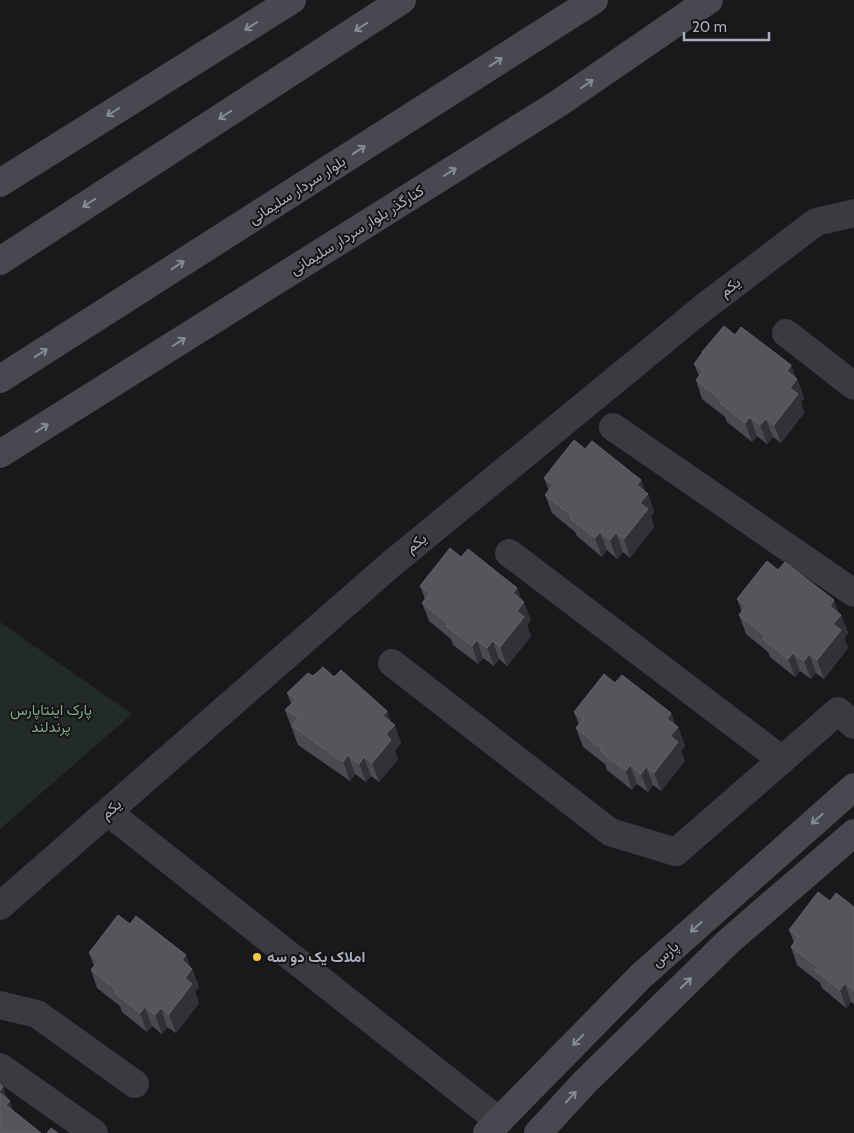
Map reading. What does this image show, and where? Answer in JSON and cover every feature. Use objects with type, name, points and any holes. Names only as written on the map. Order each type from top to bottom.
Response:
[{"type":"street","points":[[0,183],[292,0]]},
{"type":"street","points":[[0,261],[402,0]]},
{"type":"street","name":"بلوار سردار سلیمانی","points":[[0,379],[594,0]]},
{"type":"street","name":"کنارگذر بلوار سردار سلیمانی","points":[[0,454],[560,103],[709,0]]},
{"type":"street","name":"یکم","points":[[0,906],[390,565],[703,308],[816,222],[854,213]]},
{"type":"street","points":[[786,333],[854,386]]},
{"type":"street","points":[[613,427],[854,593]]},
{"type":"street","points":[[509,553],[782,760]]},
{"type":"street","points":[[392,663],[610,832],[676,852],[782,760],[849,711]]},
{"type":"street","name":"پارس","points":[[500,1129],[641,976],[854,787]]},
{"type":"street","points":[[108,812],[500,1129]]},
{"type":"street","points":[[538,1133],[585,1082],[729,941],[854,833]]},
{"type":"street","points":[[0,1005],[37,1014],[135,1084]]},
{"type":"street","points":[[0,1066],[94,1133]]},
{"type":"green space","name":"پارک اینتاپارس پرندلند","points":[[0,622],[132,714],[0,829]]},
{"type":"building","points":[[724,326],[735,335],[741,327],[791,365],[787,371],[797,379],[790,388],[798,394],[774,425],[766,419],[760,425],[750,417],[745,423],[696,380],[703,371],[694,364]]},
{"type":"building","points":[[574,440],[585,449],[592,441],[641,480],[637,485],[648,494],[640,503],[648,509],[624,539],[616,533],[610,540],[600,532],[595,538],[570,518],[572,516],[545,495],[553,485],[544,478]]},
{"type":"building","points":[[450,548],[461,557],[468,549],[517,588],[513,593],[524,602],[517,611],[524,617],[500,647],[493,641],[487,648],[477,640],[472,646],[446,626],[448,624],[422,603],[430,593],[420,586]]},
{"type":"building","points":[[767,561],[778,570],[785,562],[834,600],[830,606],[841,615],[833,624],[841,630],[817,660],[809,654],[804,661],[793,653],[788,659],[763,639],[765,636],[739,615],[746,606],[737,599]]},
{"type":"building","points":[[323,667],[334,677],[341,670],[387,711],[383,716],[395,725],[386,734],[391,740],[372,763],[364,757],[359,764],[348,755],[343,762],[292,726],[298,717],[285,710],[296,699],[287,693],[308,673],[313,676]]},
{"type":"building","points":[[604,674],[615,683],[622,675],[671,713],[667,719],[678,727],[670,736],[678,742],[654,773],[646,767],[641,774],[630,765],[626,771],[600,751],[602,749],[576,728],[583,719],[574,712]]},
{"type":"building","points":[[818,892],[830,901],[836,893],[854,907],[854,991],[845,983],[840,990],[815,970],[817,967],[791,947],[798,937],[789,930]]},
{"type":"building","points":[[118,915],[130,924],[136,916],[186,955],[182,960],[192,969],[185,978],[192,984],[169,1014],[161,1008],[155,1015],[145,1007],[140,1013],[91,970],[98,961],[89,953]]},
{"type":"building","points":[[0,1093],[10,1101],[6,1105],[41,1133],[0,1133]]},
{"type":"building","points":[[51,1128],[58,1133],[47,1133]]},
{"type":"place","name":"املاک یک دو سه","points":[[257,957]]}]
